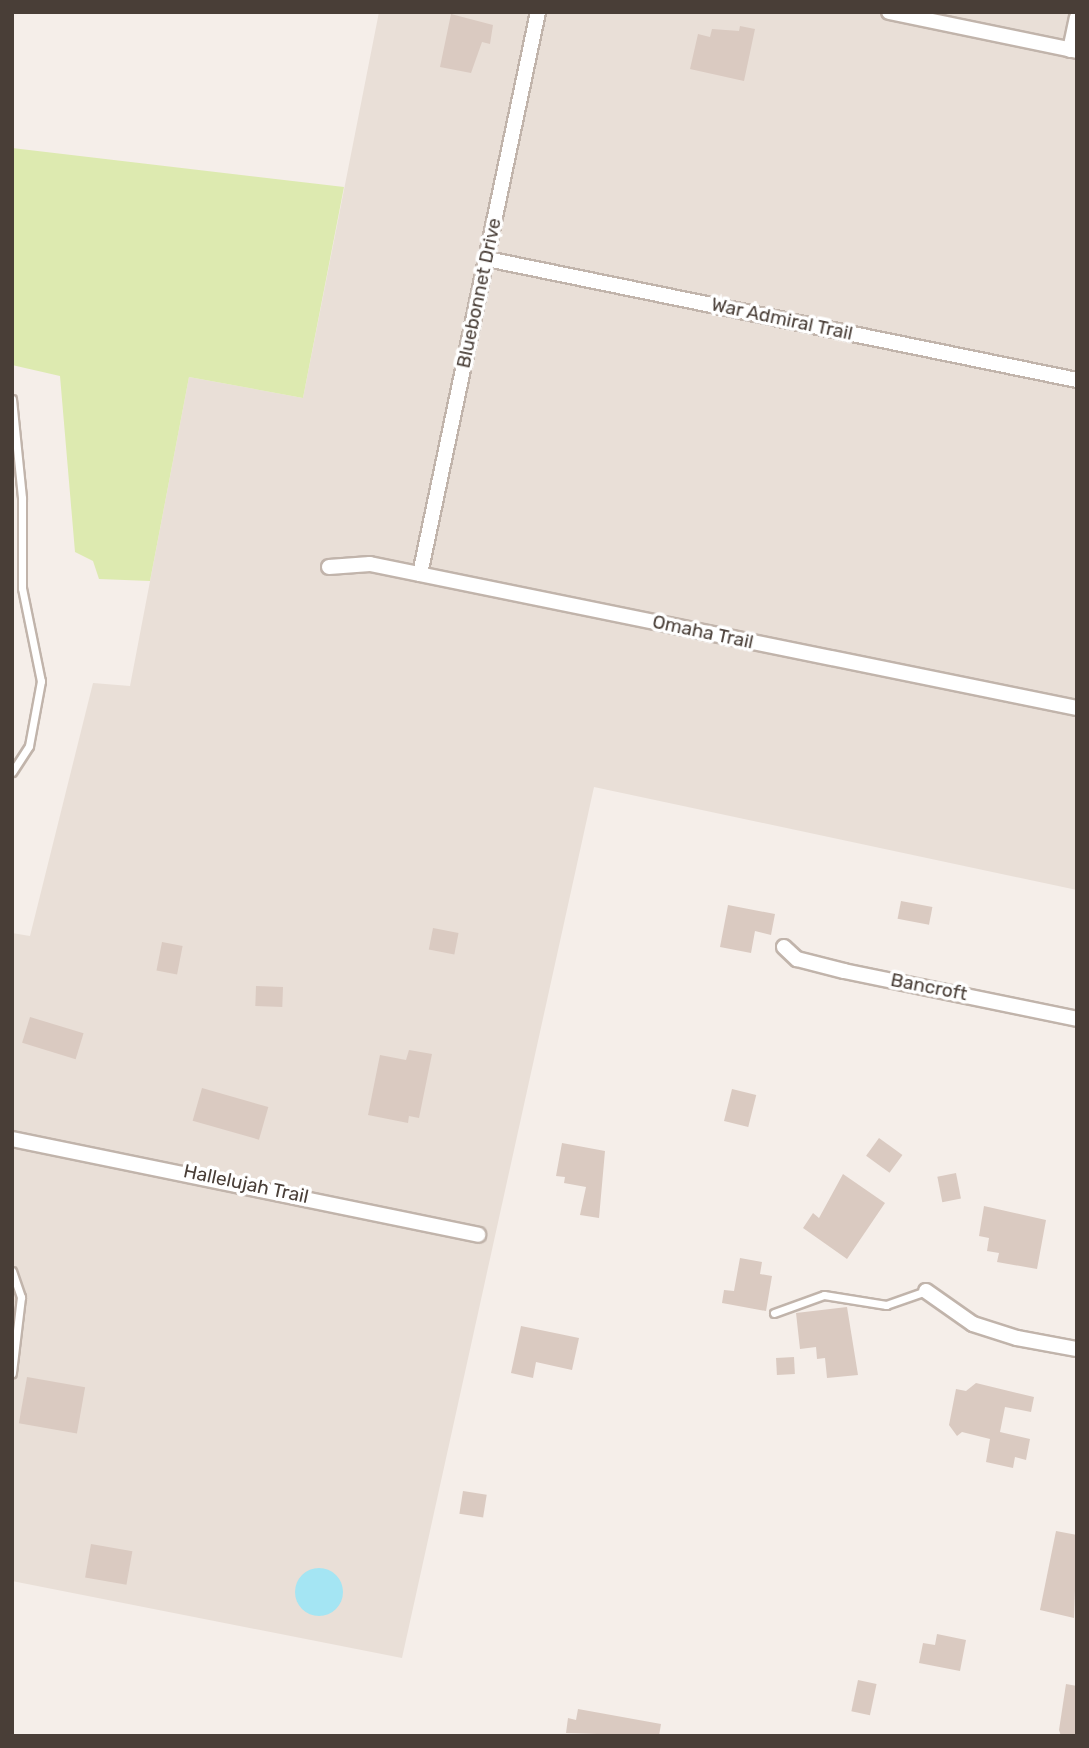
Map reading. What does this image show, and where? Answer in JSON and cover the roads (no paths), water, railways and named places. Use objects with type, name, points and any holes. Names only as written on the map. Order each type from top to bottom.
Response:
[{"type":"street","name":"Bluebonnet Drive","points":[[420,574],[538,12]]},
{"type":"street","points":[[889,12],[1074,50],[1077,18]]},
{"type":"street","name":"War Admiral Trail","points":[[487,259],[1077,380]]},
{"type":"street","name":"Omaha Trail","points":[[329,567],[362,563],[1077,708]]},
{"type":"street","name":"Bancroft","points":[[784,947],[797,959],[809,962],[1077,1020]]},
{"type":"street","name":"Hallelujah Trail","points":[[12,1139],[478,1235]]},
{"type":"street","points":[[926,1291],[973,1324],[1017,1338],[1077,1349]]},
{"type":"lane","points":[[12,399],[22,498],[22,588],[41,681],[29,746],[12,772]]},
{"type":"lane","points":[[12,1270],[21,1297],[12,1373]]},
{"type":"lane","points":[[774,1313],[824,1295],[886,1305],[926,1291]]},
{"type":"water","points":[[319,1568],[336,1575],[343,1592],[336,1609],[319,1616],[302,1609],[295,1592],[302,1575]]}]
